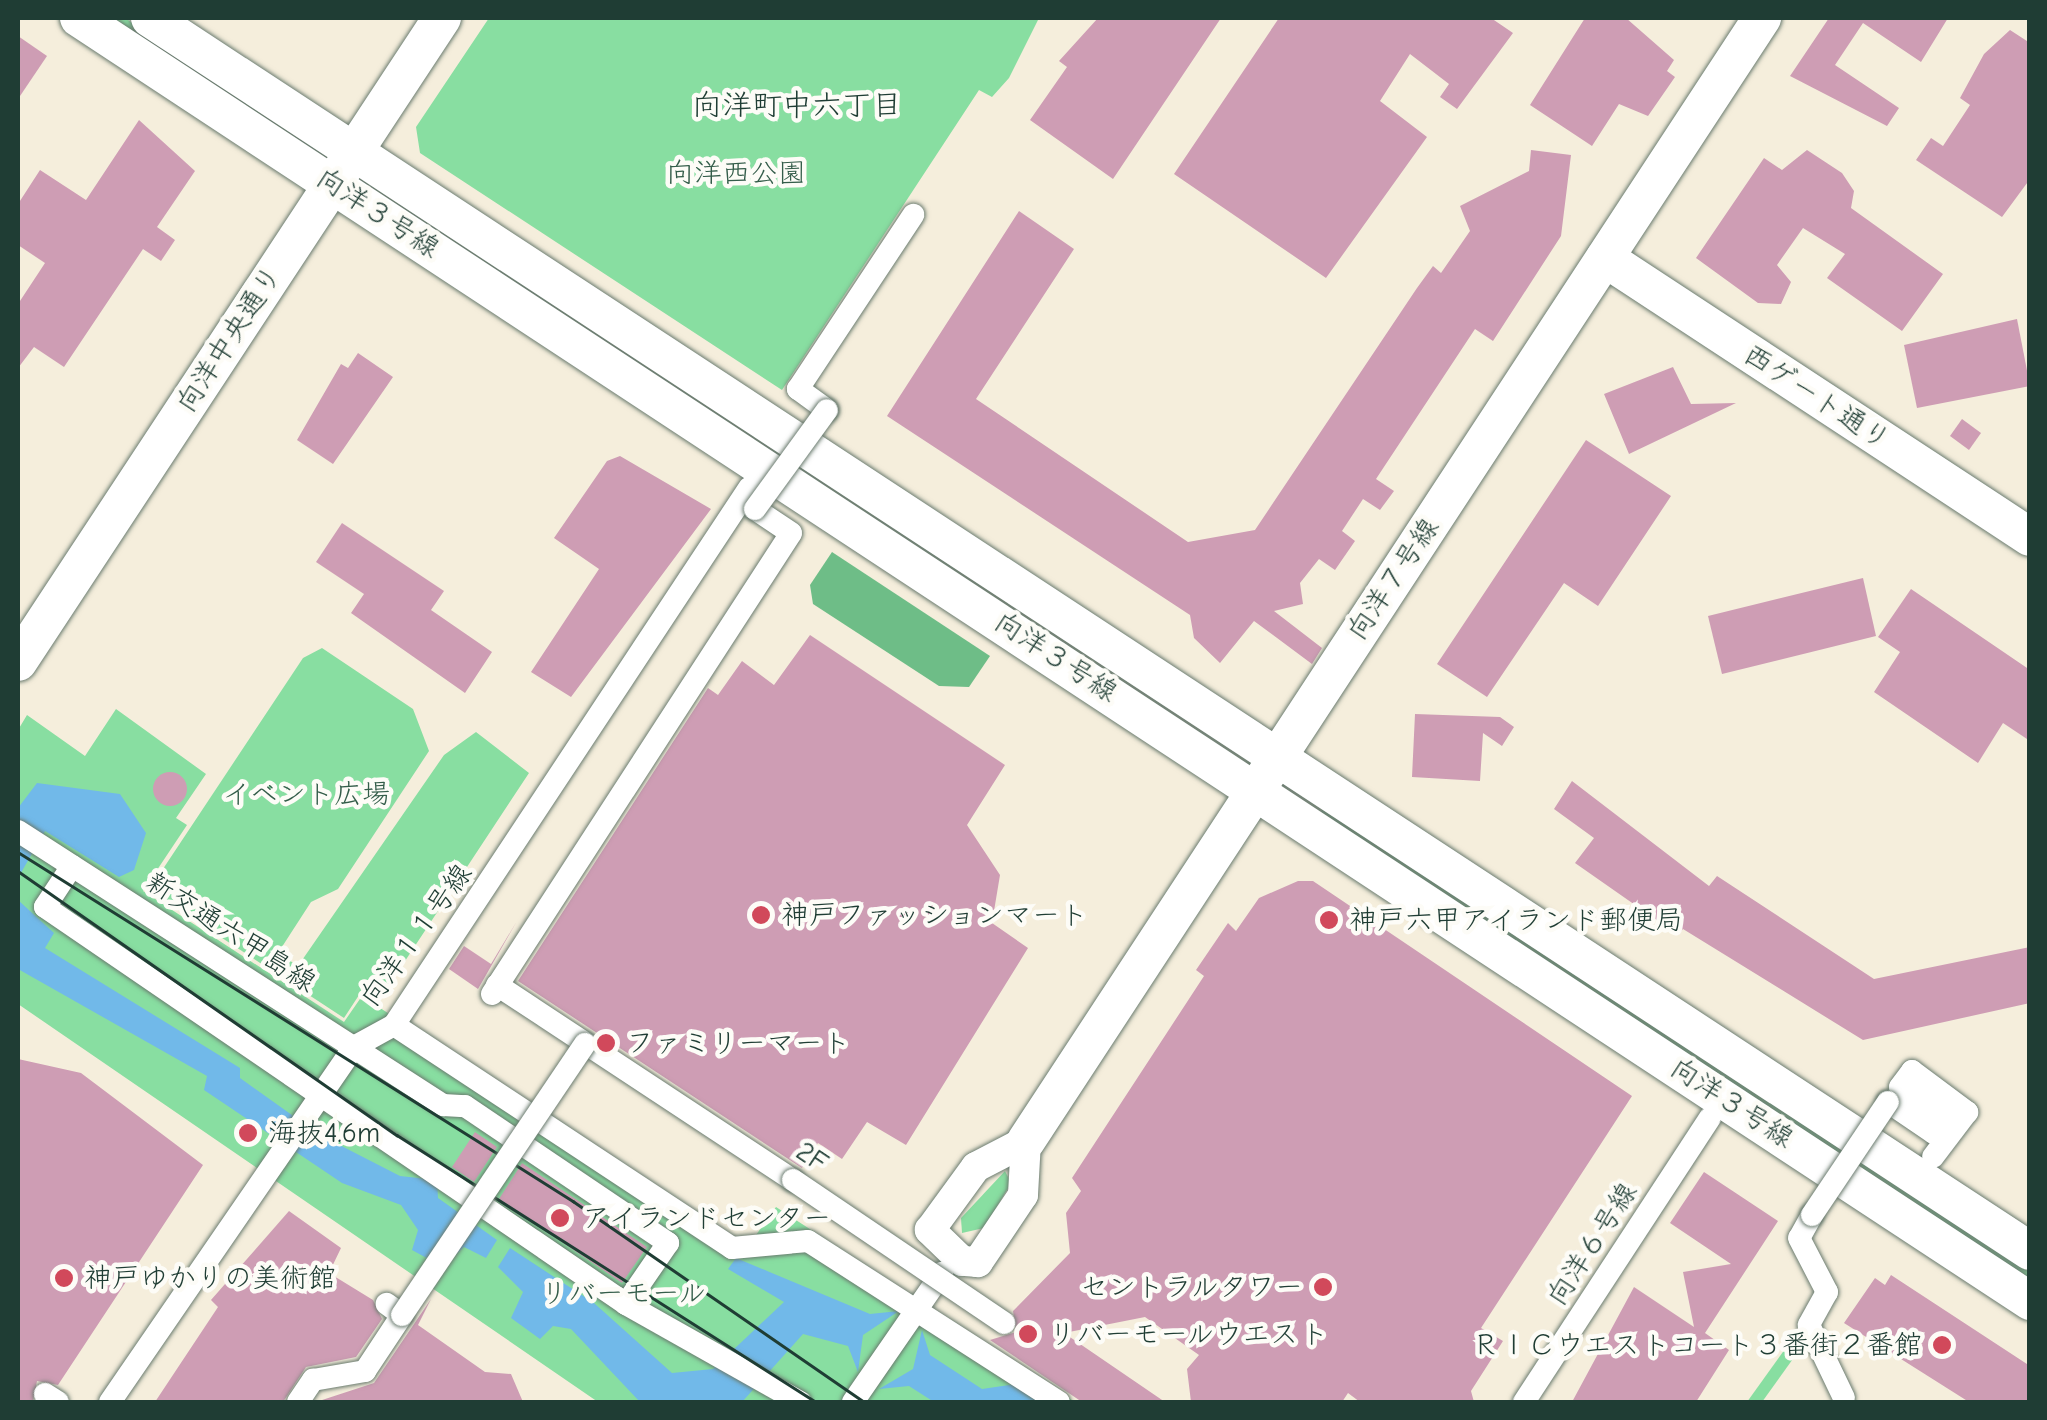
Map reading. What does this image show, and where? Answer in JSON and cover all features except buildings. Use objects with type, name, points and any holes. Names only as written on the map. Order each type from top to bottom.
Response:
[{"type":"street","name":"向洋３号線","points":[[79,18],[2030,1301]]},
{"type":"street","name":"向洋３号線","points":[[150,18],[2030,1251]]},
{"type":"street","name":"向洋中央通り","points":[[18,662],[442,18]]},
{"type":"street","name":"向洋７号線","points":[[1026,1140],[1762,18]]},
{"type":"street","name":"向洋１１号線","points":[[110,1402],[318,1095],[354,1047],[394,1025],[752,498],[827,410],[798,389],[912,215]]},
{"type":"street","name":"西ゲート通り","points":[[1605,258],[2030,537]]},
{"type":"street","name":"2F","points":[[752,498],[791,533],[494,990],[585,1044],[794,1180],[1004,1323]]},
{"type":"street","name":"新交通六甲島線","points":[[18,831],[444,1105],[465,1106],[668,1243],[626,1304]]},
{"type":"street","points":[[72,866],[45,907],[626,1304],[800,1402]]},
{"type":"street","points":[[394,1025],[732,1248],[808,1241],[1059,1402]]},
{"type":"street","points":[[298,1402],[312,1380],[365,1371],[394,1310],[585,1044]]},
{"type":"street","points":[[1844,1398],[1808,1326],[1827,1292],[1799,1238],[1888,1102],[1934,1133],[1944,1119],[1900,1087],[1912,1071],[1967,1112],[1934,1157]]},
{"type":"street","name":"向洋６号線","points":[[1524,1402],[1710,1118]]},
{"type":"street","points":[[612,1204],[629,1180]]},
{"type":"street","points":[[853,1402],[942,1274]]},
{"type":"green space","points":[[109,18],[125,18],[291,126],[286,133]]},
{"type":"green space","name":"向洋西公園","points":[[489,18],[1039,18],[1009,78],[992,97],[979,90],[782,390],[420,153],[416,127]]},
{"type":"green space","points":[[832,552],[990,656],[969,687],[939,686],[813,604],[810,585]]},
{"type":"green space","name":"イベント広場","points":[[322,648],[413,709],[429,751],[338,889],[311,902],[278,953],[298,966],[444,755],[476,732],[529,773],[378,1002],[361,992],[344,1018],[149,890],[303,658]]},
{"type":"green space","name":"リバーモール","points":[[116,709],[206,774],[176,818],[187,825],[143,891],[344,1022],[362,996],[746,1249],[776,1207],[1075,1402],[598,1402],[18,1004],[18,730],[27,715],[85,756]]},
{"type":"green space","points":[[1326,804],[2029,1272],[2029,1283],[1321,812]]},
{"type":"green space","points":[[1005,1171],[1011,1183],[984,1228],[962,1233],[961,1218]]},
{"type":"green space","points":[[1803,1324],[1810,1335],[1762,1402],[1747,1402]]},
{"type":"water","points":[[37,783],[120,794],[146,833],[134,870],[119,877],[45,831],[18,878],[18,808]]},
{"type":"water","points":[[18,900],[54,933],[45,948],[240,1068],[240,1078],[320,1135],[400,1176],[437,1180],[438,1198],[497,1240],[486,1258],[464,1247],[443,1267],[412,1250],[418,1230],[401,1205],[342,1183],[204,1090],[207,1076],[18,969]]},
{"type":"water","points":[[510,1248],[594,1303],[672,1373],[713,1369],[784,1302],[728,1269],[736,1258],[870,1314],[899,1311],[863,1335],[858,1372],[848,1346],[803,1334],[742,1402],[640,1402],[571,1329],[553,1326],[540,1339],[511,1318],[523,1292],[498,1267]]},
{"type":"water","points":[[922,1330],[930,1355],[982,1389],[1016,1384],[1047,1402],[934,1402],[909,1386],[879,1389],[913,1369]]},
{"type":"tram line","points":[[18,852],[573,1201],[864,1402]]},
{"type":"tram line","points":[[18,871],[397,1135],[816,1402]]},
{"type":"place","name":"神戸ファッションマート","points":[[761,915]]},
{"type":"place","name":"神戸六甲アイランド郵便局","points":[[1329,920]]},
{"type":"place","name":"ファミリーマート","points":[[606,1043]]},
{"type":"place","name":"海抜4.6m","points":[[248,1133]]},
{"type":"place","name":"アイランドセンター","points":[[560,1218]]},
{"type":"place","name":"神戸ゆかりの美術館","points":[[64,1278]]},
{"type":"place","name":"セントラルタワー","points":[[1323,1287]]},
{"type":"place","name":"リバーモールウエスト","points":[[1028,1334]]},
{"type":"place","name":"ＲＩＣウエストコート３番街２番館","points":[[1942,1345]]},
{"type":"district","name":"向洋町中六丁目","points":[[797,106]]}]
